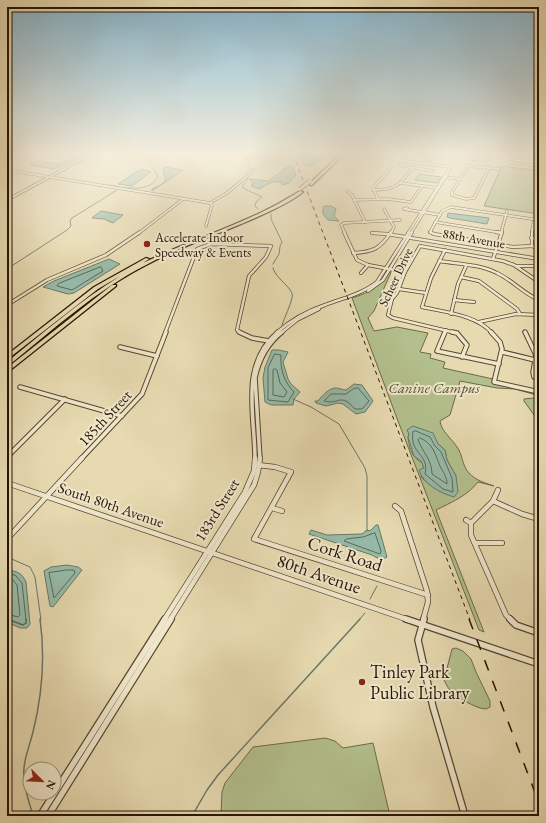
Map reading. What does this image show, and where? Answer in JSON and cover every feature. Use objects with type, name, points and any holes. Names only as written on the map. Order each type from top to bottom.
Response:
[{"type":"highway","points":[[7,364],[102,289],[144,264],[254,218],[296,192]]},
{"type":"highway","points":[[7,357],[78,301],[114,276],[157,254],[249,217],[296,192]]},
{"type":"highway","points":[[7,370],[121,280],[171,252]]},
{"type":"main road","points":[[7,200],[21,192]]},
{"type":"street","points":[[143,192],[210,203],[228,192]]},
{"type":"street","points":[[348,192],[354,200],[365,222]]},
{"type":"street","points":[[374,192],[378,199]]},
{"type":"street","points":[[354,200],[378,199],[411,202],[418,192]]},
{"type":"street","name":"183rd Street","points":[[40,816],[210,552],[250,494],[257,478],[258,465],[255,378],[262,357],[270,342],[282,331],[304,316],[319,309],[360,295],[381,283],[435,192]]},
{"type":"street","points":[[452,192],[451,194],[454,197],[469,199],[474,197],[476,192]]},
{"type":"street","points":[[7,305],[47,280],[106,255],[148,227],[183,199]]},
{"type":"street","points":[[206,226],[212,205],[210,203]]},
{"type":"street","points":[[539,220],[506,213],[454,207],[444,209],[430,232],[434,234],[498,245],[518,247],[532,246],[539,249]]},
{"type":"street","points":[[353,253],[369,252],[378,249],[390,234],[394,228],[384,209]]},
{"type":"street","points":[[409,210],[440,214]]},
{"type":"street","points":[[493,259],[502,233],[506,213]]},
{"type":"street","points":[[532,246],[531,238],[534,219]]},
{"type":"street","points":[[400,220],[342,223],[341,225],[357,260],[368,265],[405,272]]},
{"type":"street","points":[[436,222],[502,233]]},
{"type":"street","points":[[532,229],[539,230]]},
{"type":"street","name":"88th Avenue","points":[[372,233],[390,234],[539,259]]},
{"type":"street","points":[[531,238],[539,240]]},
{"type":"street","name":"185th Street","points":[[7,539],[142,394],[197,250],[202,246],[211,244],[270,246],[266,257],[248,276],[237,330],[246,336],[270,342]]},
{"type":"street","name":"Scheer Drive","points":[[445,250],[420,246],[405,272],[399,289],[392,299],[388,315],[393,318],[446,330]]},
{"type":"street","points":[[539,282],[516,266],[507,262],[445,250],[431,278],[422,307],[479,322],[488,328],[500,342],[502,352],[494,382],[539,392]]},
{"type":"street","points":[[439,261],[497,273],[529,296],[539,300]]},
{"type":"street","points":[[361,273],[368,265]]},
{"type":"street","points":[[451,314],[461,277],[466,266]]},
{"type":"street","points":[[516,266],[539,266]]},
{"type":"street","points":[[461,277],[479,281],[516,309],[520,314]]},
{"type":"street","points":[[399,289],[426,293]]},
{"type":"street","points":[[454,300],[474,302]]},
{"type":"street","points":[[479,322],[520,314],[539,316]]},
{"type":"street","points":[[462,357],[467,345],[457,333],[446,330],[437,351],[462,357],[499,364]]},
{"type":"street","points":[[525,332],[534,347],[534,377]]},
{"type":"street","points":[[120,347],[157,356]]},
{"type":"street","points":[[502,352],[535,360]]},
{"type":"street","points":[[20,387],[122,416]]},
{"type":"street","points":[[7,458],[25,438],[65,400]]},
{"type":"street","points":[[258,465],[270,466],[291,472],[272,508],[282,511]]},
{"type":"street","name":"South 80th Avenue","points":[[7,483],[210,552]]},
{"type":"street","points":[[498,490],[493,502],[471,522],[471,532],[474,543],[506,615],[516,625],[539,633]]},
{"type":"street","points":[[493,502],[522,514],[539,519]]},
{"type":"street","points":[[395,506],[401,511],[428,595],[428,602],[418,640],[433,707],[465,816]]},
{"type":"street","name":"Cork Road","points":[[272,508],[254,539],[428,595]]},
{"type":"street","points":[[466,520],[471,522]]},
{"type":"street","points":[[474,543],[502,543]]},
{"type":"street","name":"183rd Street","points":[[48,816],[210,552]]},
{"type":"street","name":"80th Avenue","points":[[210,552],[422,624]]},
{"type":"street","points":[[422,624],[539,664]]},
{"type":"green space","points":[[490,192],[539,192],[539,214],[484,206]]},
{"type":"green space","name":"Canine Campus","points":[[390,270],[392,270],[374,311],[368,318],[374,331],[397,327],[428,333],[420,352],[431,354],[430,358],[445,362],[443,368],[493,379],[492,383],[539,393],[539,422],[524,401],[524,399],[534,398],[535,396],[533,394],[515,389],[497,388],[460,381],[450,415],[440,421],[444,432],[459,450],[465,467],[469,473],[477,479],[494,486],[478,482],[464,495],[436,510],[484,632],[479,630],[352,298],[379,285]],"holes":[[[409,434],[438,444],[445,450],[447,460],[456,476],[430,485],[421,477],[423,465],[413,454],[408,437]]]},
{"type":"green space","points":[[456,648],[463,651],[471,659],[490,701],[490,707],[486,709],[471,705],[449,689],[444,680],[452,649]]},
{"type":"green space","points":[[325,738],[335,741],[343,748],[373,743],[390,816],[221,816],[222,792],[225,783],[253,747]]},
{"type":"water","points":[[331,206],[336,209],[334,216],[339,221],[328,220],[323,214],[323,207]]},
{"type":"water","points":[[101,211],[123,215],[113,223],[104,219],[92,218]]},
{"type":"water","points":[[448,213],[489,218],[487,224],[450,218],[447,217]]},
{"type":"water","points":[[109,259],[120,264],[74,293],[68,294],[43,287],[54,281]]},
{"type":"water","points":[[272,350],[288,352],[283,362],[288,379],[300,392],[294,399],[293,405],[271,405],[265,402],[263,378],[265,367]]},
{"type":"water","points":[[354,384],[362,385],[373,401],[365,412],[356,414],[343,404],[338,403],[326,406],[316,403],[315,401],[318,401],[333,388],[346,390]]},
{"type":"water","points":[[413,426],[433,433],[438,444],[445,450],[447,460],[456,476],[458,492],[454,497],[443,493],[428,484],[421,475],[419,470],[424,468],[421,461],[414,456],[408,437],[409,434],[407,430]]},
{"type":"water","points":[[378,525],[387,557],[381,560],[372,555],[309,534],[311,530],[327,535],[362,534],[367,530],[370,531]]},
{"type":"water","points":[[67,565],[78,567],[82,570],[53,607],[50,606],[44,571],[51,567]]},
{"type":"water","points":[[7,570],[19,573],[23,576],[26,582],[30,624],[27,628],[20,628],[7,622]]},
{"type":"waterway","points":[[7,269],[67,230],[71,226],[70,221],[72,218],[113,192]]},
{"type":"waterway","points":[[252,192],[262,197],[256,202],[255,206],[258,209]]},
{"type":"waterway","points":[[271,214],[271,219],[282,242],[280,246]]},
{"type":"waterway","points":[[273,264],[279,254],[280,247]]},
{"type":"waterway","points":[[273,268],[292,294],[290,305],[282,325]]},
{"type":"waterway","points":[[293,399],[311,407],[339,424],[365,468],[367,476],[367,531]]},
{"type":"waterway","points":[[7,557],[30,567],[35,577],[41,620]]},
{"type":"waterway","points":[[375,572],[378,562]]},
{"type":"waterway","points":[[370,599],[377,586]]},
{"type":"waterway","points":[[359,620],[365,613]]},
{"type":"waterway","points":[[33,816],[25,789],[24,774],[25,762],[39,704],[42,676],[42,633],[40,619]]},
{"type":"waterway","points":[[192,816],[207,790],[218,775],[360,619]]},
{"type":"railway","points":[[308,192],[470,620]]},
{"type":"railway","points":[[469,619],[539,803]]},
{"type":"place","name":"Accelerate Indoor Speedway & Events","points":[[147,244]]},
{"type":"place","name":"Tinley Park Public Library","points":[[362,682]]}]
